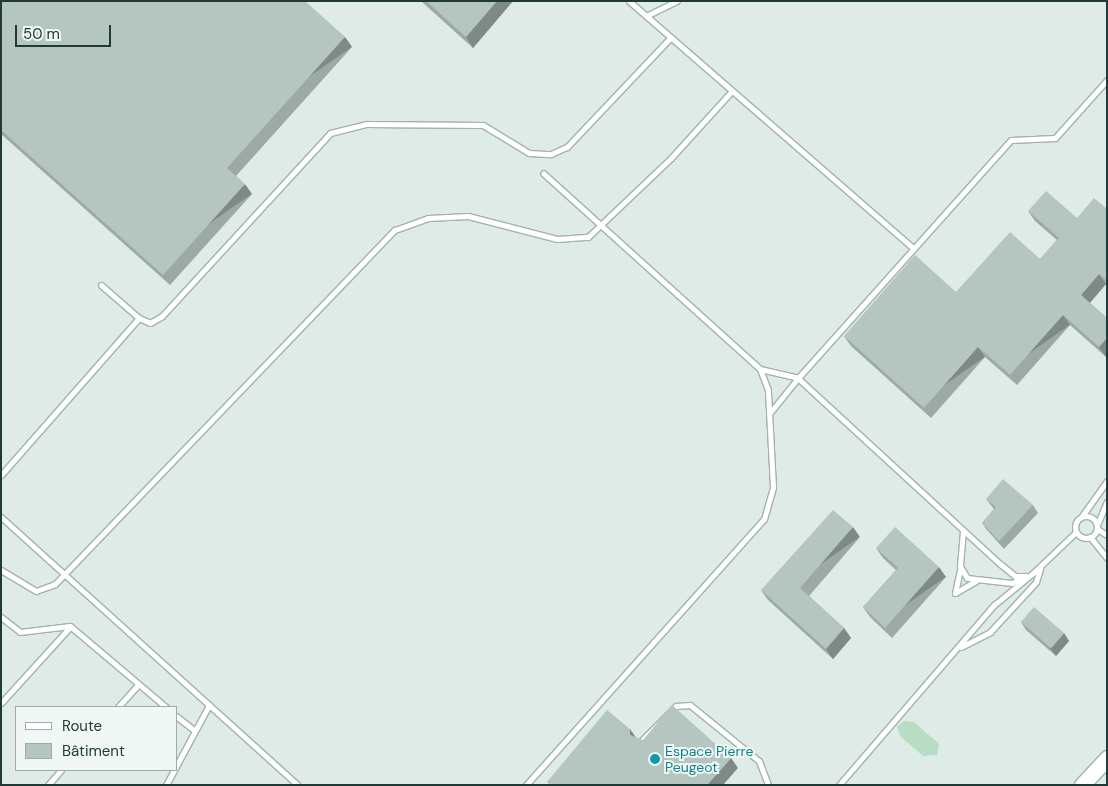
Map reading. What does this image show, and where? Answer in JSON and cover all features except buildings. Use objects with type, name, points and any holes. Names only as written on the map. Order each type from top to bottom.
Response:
[{"type":"main road","points":[[1082,785],[1107,758]]},
{"type":"lane","points":[[629,1],[730,93],[912,246]]},
{"type":"lane","points":[[646,16],[677,1]]},
{"type":"lane","points":[[101,285],[139,318],[150,323],[162,316],[330,133],[367,124],[483,125],[528,153],[551,154],[567,147],[670,38]]},
{"type":"lane","points":[[769,414],[912,246],[1011,140],[1055,138],[1107,80]]},
{"type":"lane","points":[[1,570],[36,591],[50,588],[395,230],[428,218],[468,216],[575,241],[602,226],[730,93]]},
{"type":"lane","points":[[543,173],[760,368],[798,378],[963,531],[1015,576],[1026,576]]},
{"type":"lane","points":[[1,475],[139,318]]},
{"type":"lane","points":[[526,785],[764,519],[773,487],[769,414],[760,368]]},
{"type":"lane","points":[[1076,532],[1075,524],[1107,481]]},
{"type":"lane","points":[[1090,537],[1097,527],[1107,502]]},
{"type":"lane","points":[[1082,516],[1090,516],[1097,527],[1107,535]]},
{"type":"lane","points":[[1,518],[298,785]]},
{"type":"lane","points":[[963,531],[955,594],[977,581]]},
{"type":"lane","points":[[960,566],[967,578],[977,581],[1012,583],[1040,569],[1076,532]]},
{"type":"lane","points":[[1076,532],[1090,537],[1107,558]]},
{"type":"lane","points":[[960,648],[990,632],[1036,582],[1040,569]]},
{"type":"lane","points":[[839,785],[960,648],[994,605],[1034,572]]},
{"type":"lane","points":[[1,617],[20,632],[70,626],[165,706]]},
{"type":"lane","points":[[1,702],[70,626]]},
{"type":"lane","points":[[119,706],[138,685]]},
{"type":"lane","points":[[640,742],[668,712],[690,704],[759,761],[768,785]]},
{"type":"lane","points":[[178,767],[194,730],[209,705]]},
{"type":"lane","points":[[178,718],[194,730]]},
{"type":"lane","points":[[48,785],[60,771]]},
{"type":"lane","points":[[166,785],[175,771]]},
{"type":"green space","points":[[904,721],[914,722],[939,744],[937,755],[923,756],[901,737],[897,727]]},
{"type":"place","name":"Espace Pierre Peugeot","points":[[655,759]]}]
